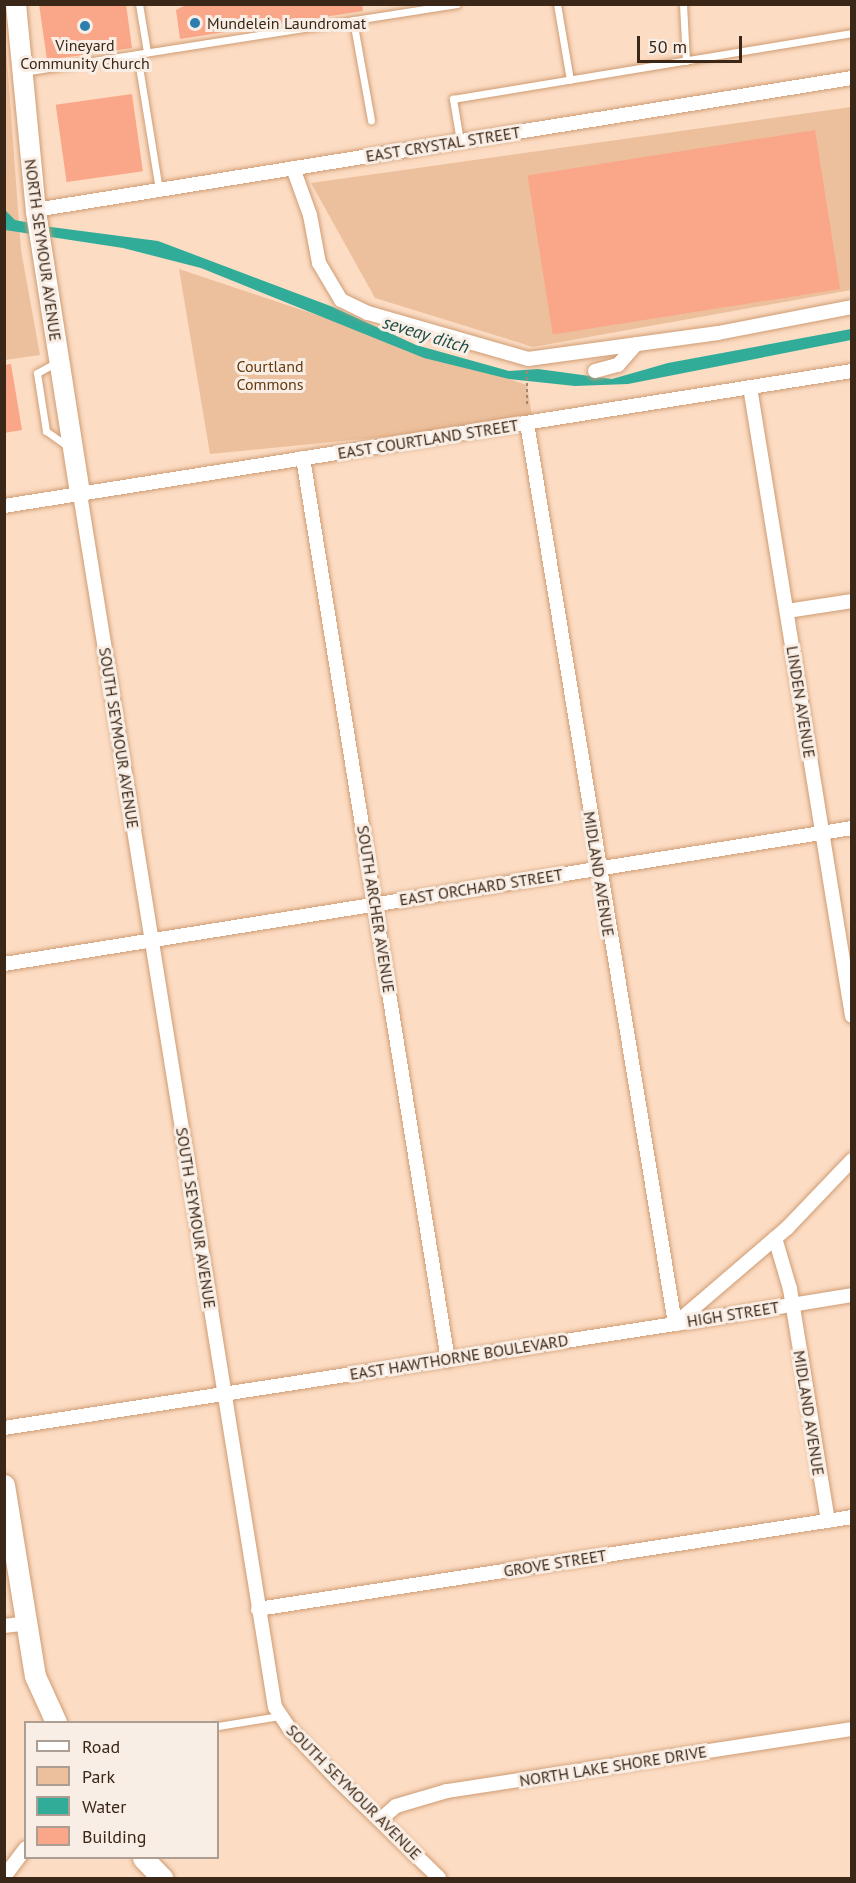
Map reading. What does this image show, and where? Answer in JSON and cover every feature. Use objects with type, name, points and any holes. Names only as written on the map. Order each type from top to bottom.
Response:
[{"type":"main road","points":[[4,1485],[35,1676],[56,1721]]},
{"type":"main road","points":[[144,1859],[162,1878]]},
{"type":"street","name":"NORTH SEYMOUR AVENUE","points":[[16,4],[16,45],[22,72],[35,211],[80,494]]},
{"type":"street","name":"EAST CRYSTAL STREET","points":[[35,211],[852,78]]},
{"type":"street","points":[[293,168],[310,215],[319,263],[341,300],[368,313],[528,359],[636,344],[852,308]]},
{"type":"street","points":[[595,371],[618,365],[636,344]]},
{"type":"street","name":"EAST COURTLAND STREET","points":[[4,506],[852,371]]},
{"type":"street","name":"LINDEN AVENUE","points":[[750,387],[852,1016]]},
{"type":"street","name":"MIDLAND AVENUE","points":[[527,423],[598,868],[675,1324]]},
{"type":"street","name":"SOUTH ARCHER AVENUE","points":[[303,458],[448,1360]]},
{"type":"street","name":"SOUTH SEYMOUR AVENUE","points":[[80,494],[258,1609],[279,1716],[337,1779],[381,1819],[439,1878]]},
{"type":"street","points":[[787,611],[852,601]]},
{"type":"street","name":"EAST ORCHARD STREET","points":[[4,964],[852,828]]},
{"type":"street","points":[[675,1324],[775,1238],[852,1160]]},
{"type":"street","name":"MIDLAND AVENUE","points":[[775,1238],[791,1305],[828,1521]]},
{"type":"street","name":"HIGH STREET","points":[[675,1324],[852,1295]]},
{"type":"street","name":"EAST HAWTHORNE BOULEVARD","points":[[4,1428],[675,1324]]},
{"type":"street","name":"GROVE STREET","points":[[258,1609],[852,1517]]},
{"type":"street","points":[[4,1626],[27,1623]]},
{"type":"street","name":"NORTH LAKE SHORE DRIVE","points":[[381,1819],[396,1806],[447,1791],[852,1728]]},
{"type":"street","points":[[4,1877],[24,1851]]},
{"type":"lane","points":[[139,4],[147,52]]},
{"type":"lane","points":[[22,72],[457,4]]},
{"type":"lane","points":[[556,4],[570,80]]},
{"type":"lane","points":[[683,4],[686,61]]},
{"type":"lane","points":[[353,21],[371,120]]},
{"type":"lane","points":[[460,141],[453,99],[852,33]]},
{"type":"lane","points":[[137,54],[159,190]]},
{"type":"lane","points":[[219,1726],[279,1716]]},
{"type":"path","points":[[527,405],[528,359]]},
{"type":"green space","points":[[5,32],[21,250],[40,355],[5,360]]},
{"type":"green space","points":[[851,107],[851,290],[533,347],[375,298],[311,183]]},
{"type":"green space","name":"Courtland Commons","points":[[179,269],[527,385],[533,422],[210,454]]},
{"type":"water","points":[[5,210],[15,220],[158,241],[333,307],[416,345],[509,371],[538,369],[612,379],[668,363],[851,329],[851,340],[628,384],[575,386],[509,379],[424,358],[201,268],[123,248],[5,230]]},
{"type":"building","name":"Vineyard Community Church","points":[[39,4],[126,4],[132,48],[47,60]]},
{"type":"building","points":[[188,4],[362,4],[363,11],[180,39],[176,10]]},
{"type":"building","points":[[132,94],[143,171],[67,182],[56,105]]},
{"type":"building","points":[[815,130],[840,289],[553,335],[528,176]]},
{"type":"building","points":[[11,364],[22,430],[4,433],[4,365]]},
{"type":"place","name":"Mundelein Laundromat","points":[[195,23]]},
{"type":"place","name":"Vineyard Community Church","points":[[85,26]]},
{"type":"water label","name":"seveay ditch","points":[[426,335]]}]
